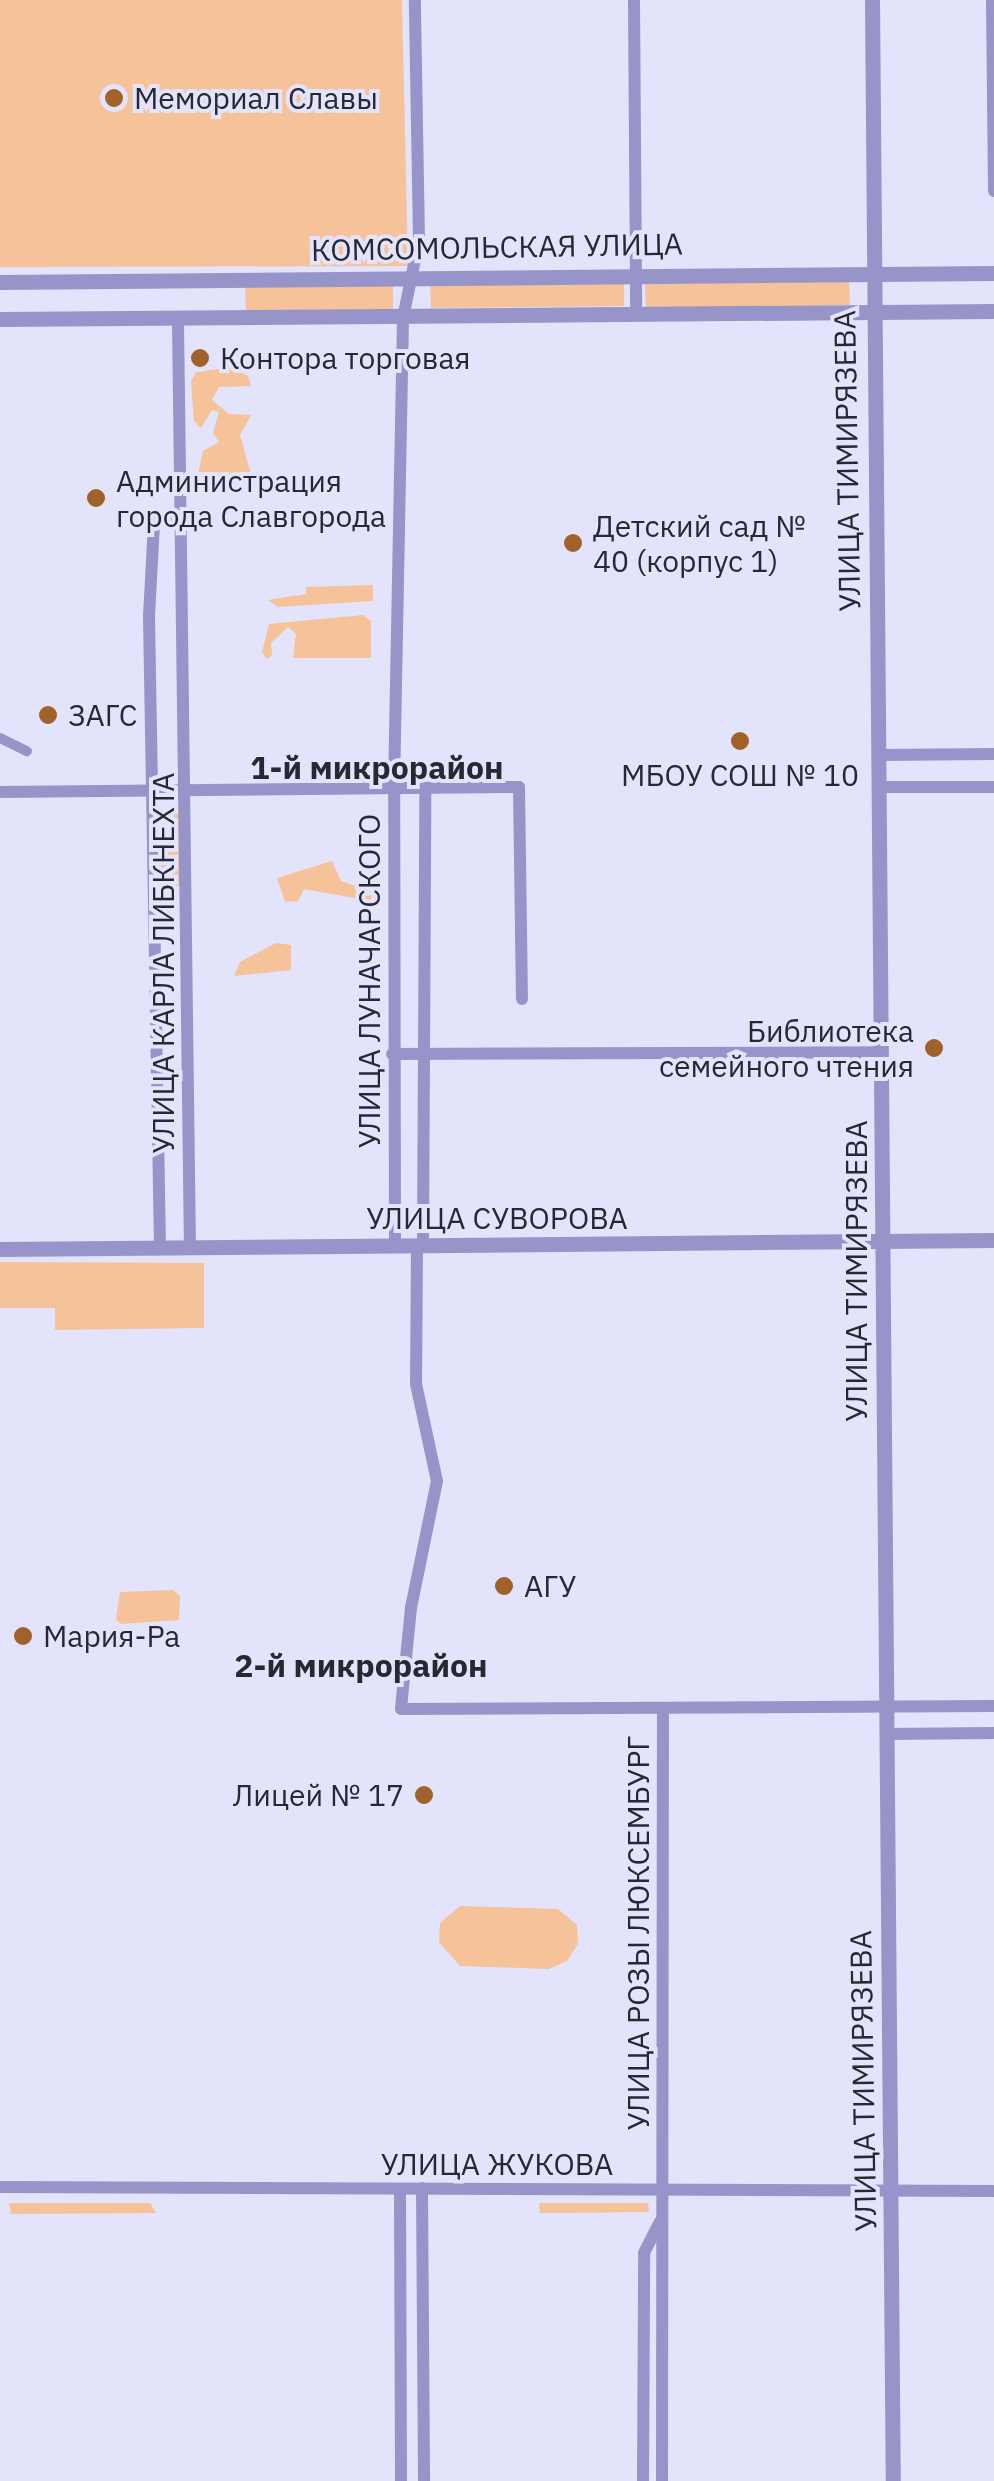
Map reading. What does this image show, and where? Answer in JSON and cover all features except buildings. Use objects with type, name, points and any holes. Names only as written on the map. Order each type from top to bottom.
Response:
[{"type":"street","name":"УЛИЦА ЛУНАЧАРСКОГО","points":[[395,1245],[394,788],[403,318],[416,276],[416,0]]},
{"type":"street","points":[[634,0],[632,273],[636,314]]},
{"type":"street","name":"УЛИЦА ТИМИРЯЗЕВА","points":[[872,0],[893,2481]]},
{"type":"street","points":[[992,0],[994,192]]},
{"type":"street","name":"КОМСОМОЛЬСКАЯ УЛИЦА","points":[[0,282],[994,272]]},
{"type":"street","points":[[0,319],[178,321],[994,311]]},
{"type":"street","name":"УЛИЦА КАРЛА ЛИБКНЕХТА","points":[[178,321],[190,1246]]},
{"type":"street","name":"УЛИЦА КАРЛА ЛИБКНЕХТА","points":[[160,1247],[150,789],[154,524],[180,514]]},
{"type":"street","points":[[0,738],[27,752]]},
{"type":"street","points":[[880,755],[994,754]]},
{"type":"street","points":[[880,787],[994,786]]},
{"type":"street","points":[[0,792],[519,787],[522,1000]]},
{"type":"street","name":"УЛИЦА ЛУНАЧАРСКОГО","points":[[425,788],[424,1054],[416,1384],[437,1481],[411,1608],[401,1709],[663,1708]]},
{"type":"street","points":[[392,1054],[882,1052]]},
{"type":"street","name":"УЛИЦА СУВОРОВА","points":[[0,1248],[994,1240]]},
{"type":"street","points":[[663,1708],[994,1706]]},
{"type":"street","name":"УЛИЦА РОЗЫ ЛЮКСЕМБУРГ","points":[[662,2481],[663,1708]]},
{"type":"street","points":[[886,1734],[994,1733]]},
{"type":"street","name":"УЛИЦА ЖУКОВА","points":[[0,2187],[994,2191]]},
{"type":"street","points":[[400,2188],[401,2481]]},
{"type":"street","points":[[422,2188],[424,2481]]},
{"type":"street","name":"УЛИЦА РОЗЫ ЛЮКСЕМБУРГ","points":[[644,2481],[644,2252],[662,2219]]},
{"type":"shaded area","points":[[0,0],[402,0],[408,266],[0,267]]},
{"type":"shaded area","points":[[849,279],[850,305],[646,309],[645,282]]},
{"type":"shaded area","points":[[624,283],[624,306],[431,308],[430,284]]},
{"type":"shaded area","points":[[393,285],[393,311],[246,312],[245,287]]},
{"type":"shaded area","points":[[231,368],[248,376],[251,386],[219,387],[212,400],[229,414],[251,415],[240,435],[251,474],[246,482],[197,479],[203,451],[219,442],[213,433],[219,412],[212,410],[201,428],[194,421],[191,381],[197,371]]},
{"type":"shaded area","points":[[373,585],[373,601],[278,607],[268,600],[306,594],[306,587]]},
{"type":"shaded area","points":[[363,615],[371,621],[371,658],[293,658],[296,634],[288,627],[271,643],[272,655],[267,659],[262,652],[269,624]]},
{"type":"shaded area","points":[[439,764],[493,765],[499,772],[473,781],[431,776]]},
{"type":"shaded area","points":[[179,802],[180,884],[172,891],[161,885],[161,839],[169,831],[170,807]]},
{"type":"shaded area","points":[[332,861],[341,881],[372,892],[371,901],[304,889],[298,901],[285,902],[277,878]]},
{"type":"shaded area","points":[[276,943],[291,945],[291,970],[234,976],[240,962]]},
{"type":"shaded area","points":[[0,1262],[204,1263],[204,1328],[55,1330],[55,1308],[0,1308]]},
{"type":"shaded area","points":[[173,1590],[180,1596],[179,1620],[121,1624],[116,1619],[120,1592]]},
{"type":"shaded area","points":[[460,1906],[558,1909],[577,1925],[578,1944],[567,1961],[549,1969],[460,1966],[439,1942],[440,1923]]},
{"type":"shaded area","points":[[9,2203],[150,2203],[156,2213],[11,2214]]},
{"type":"shaded area","points":[[539,2203],[648,2203],[649,2212],[540,2213]]},
{"type":"place","name":"Мемориал Славы","points":[[114,98]]},
{"type":"place","name":"Контора торговая","points":[[200,358]]},
{"type":"place","name":"Администрация города Славгорода","points":[[96,498]]},
{"type":"place","name":"Детский сад № 40 (корпус 1)","points":[[573,543]]},
{"type":"place","name":"ЗАГС","points":[[48,715]]},
{"type":"place","name":"МБОУ СОШ № 10","points":[[740,741]]},
{"type":"place","name":"Библиотека семейного чтения","points":[[934,1048]]},
{"type":"place","name":"АГУ","points":[[504,1586]]},
{"type":"place","name":"Мария-Ра","points":[[23,1636]]},
{"type":"place","name":"Лицей № 17","points":[[424,1795]]},
{"type":"district","name":"1-й микрорайон","points":[[377,767]]},
{"type":"district","name":"2-й микрорайон","points":[[361,1665]]}]
